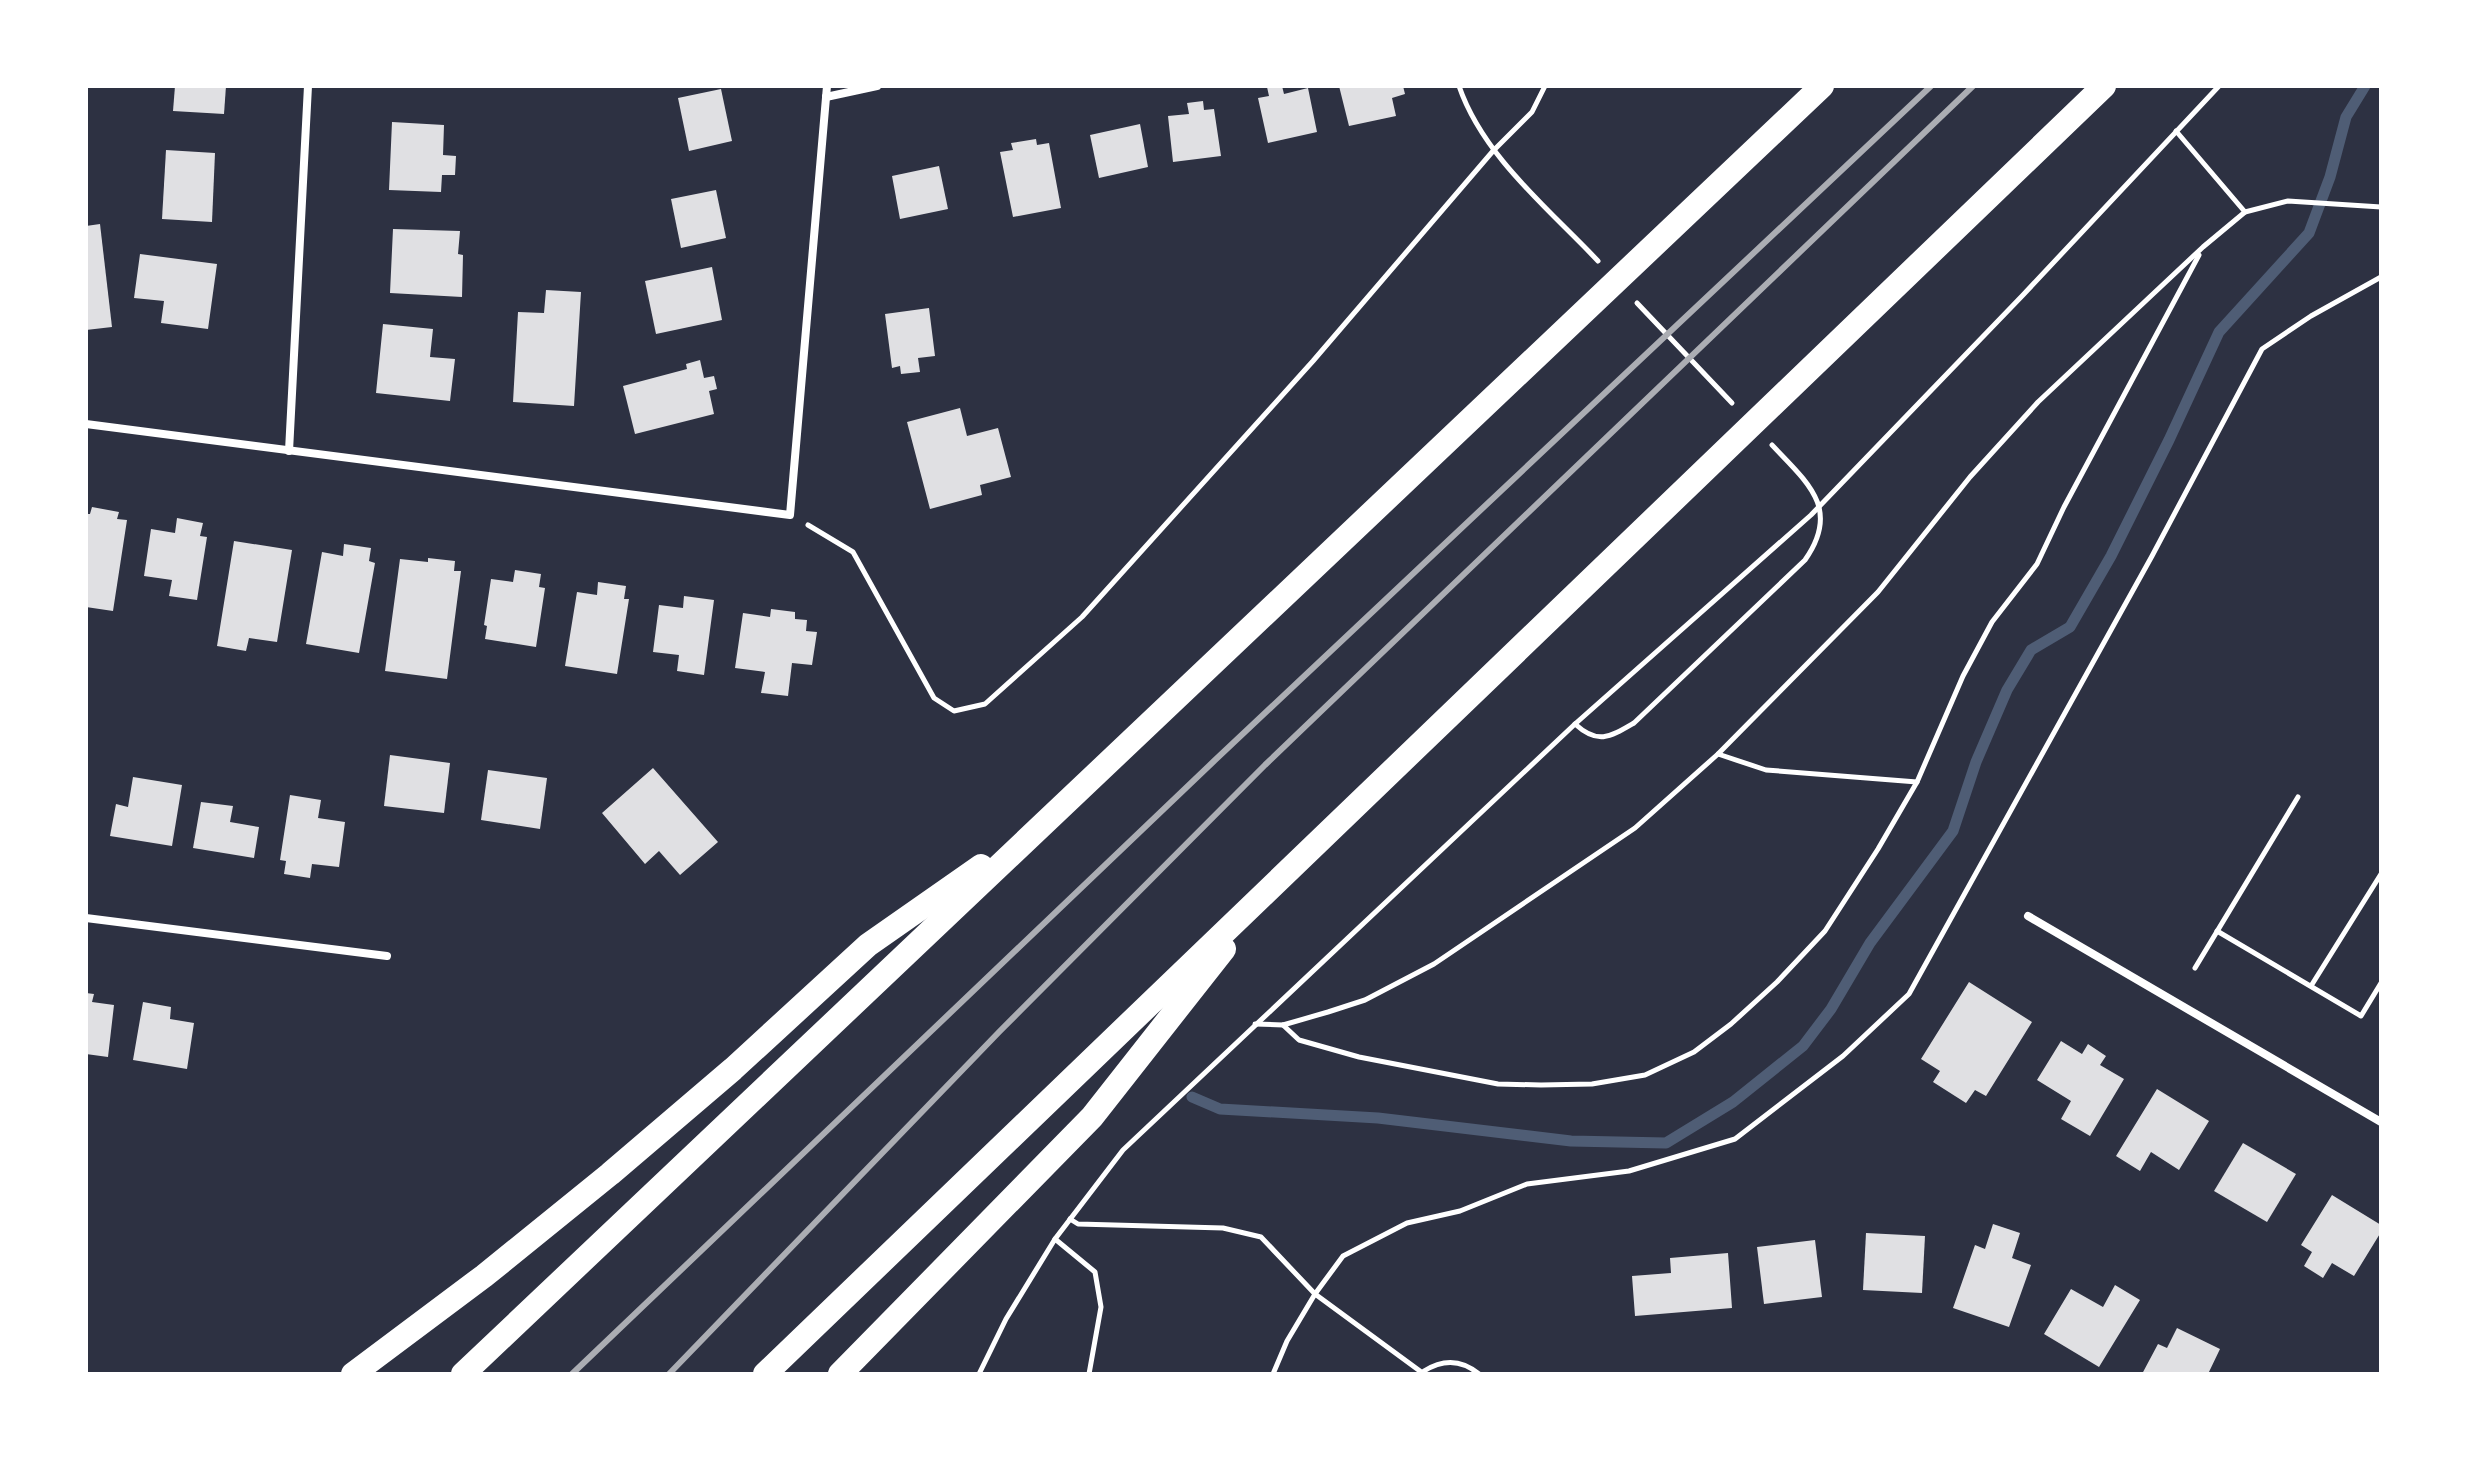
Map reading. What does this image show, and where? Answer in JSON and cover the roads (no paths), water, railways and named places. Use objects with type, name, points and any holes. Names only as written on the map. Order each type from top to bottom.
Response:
[{"type":"highway","points":[[463,1374],[1822,86]]},
{"type":"highway","points":[[765,1374],[2104,86]]},
{"type":"highway","points":[[353,1374],[484,1276],[610,1174],[733,1069],[868,945],[1049,818]]},
{"type":"highway","points":[[840,1374],[1092,1117],[1277,881]]},
{"type":"street","points":[[289,451],[308,86]]},
{"type":"street","points":[[86,424],[790,515],[827,86]]},
{"type":"street","points":[[826,97],[877,86]]},
{"type":"street","points":[[2028,916],[2381,1122]]},
{"type":"street","points":[[86,918],[387,956]]},
{"type":"waterway","points":[[1192,1097],[1220,1109],[1378,1118],[1571,1141],[1666,1143],[1733,1102],[1803,1046],[1831,1009],[1870,943],[1953,831],[1976,762],[2007,690],[2031,650],[2070,627],[2111,556],[2219,332],[2309,233],[2330,177],[2346,117],[2365,86]]},
{"type":"railway","points":[[572,1374],[1213,762],[1931,86]]},
{"type":"railway","points":[[669,1374],[1000,1031],[1265,765],[1973,86]]}]
